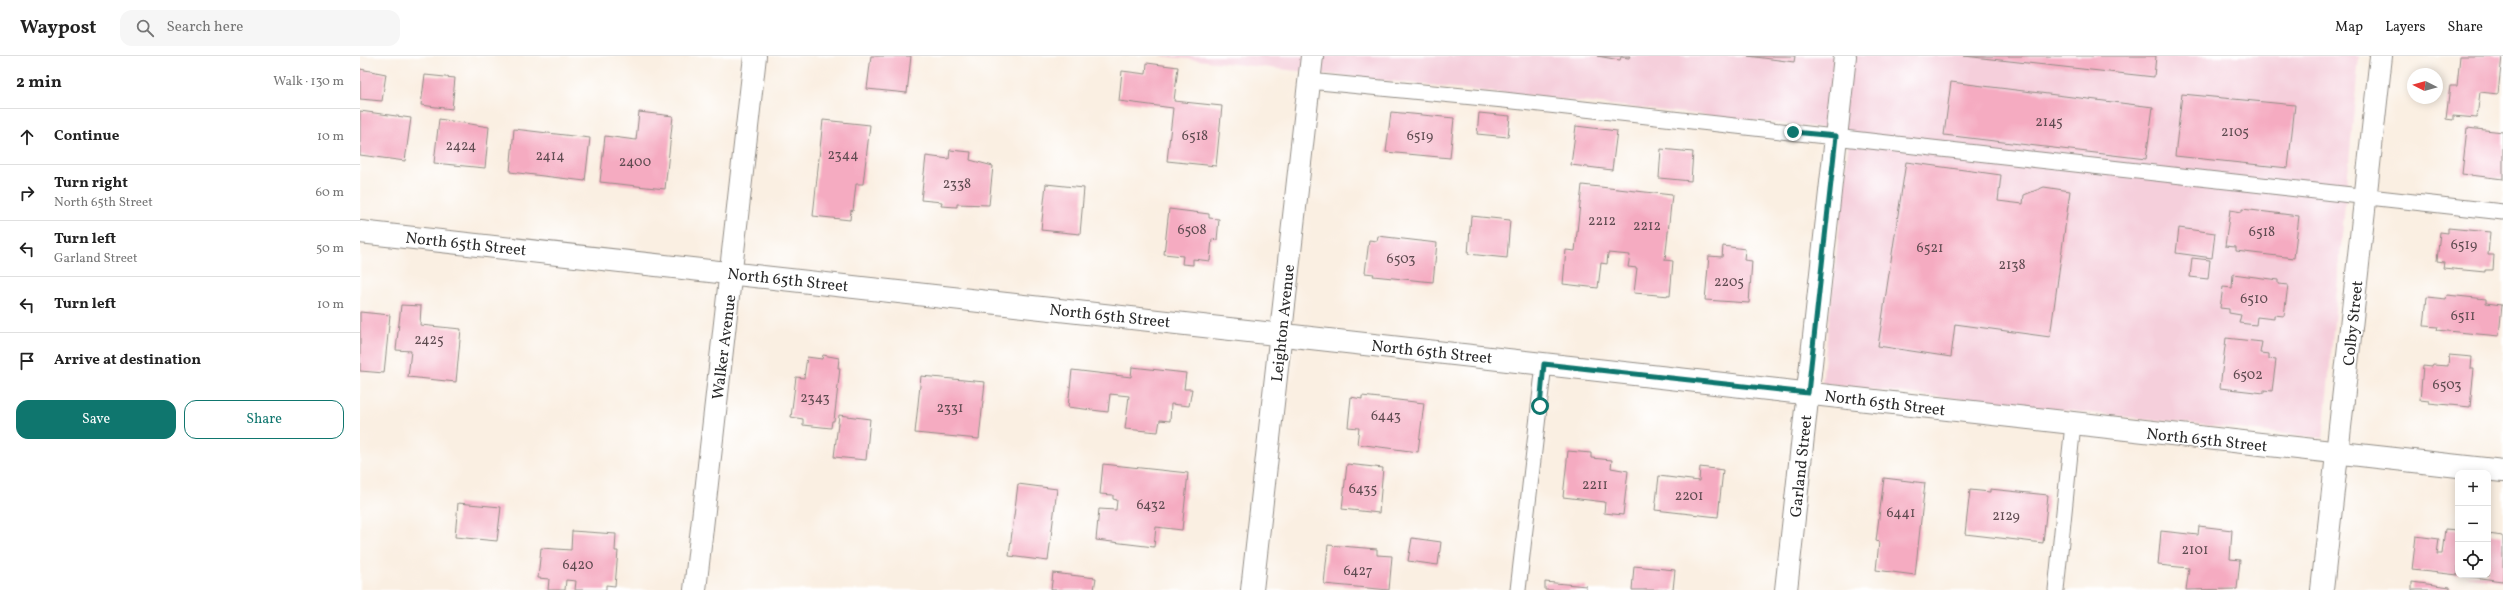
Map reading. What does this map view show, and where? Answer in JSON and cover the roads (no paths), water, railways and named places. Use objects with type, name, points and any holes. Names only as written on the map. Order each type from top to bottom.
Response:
[{"type":"street","name":"Walker Avenue","points":[[696,590],[755,56]]},
{"type":"street","name":"Leighton Avenue","points":[[1252,590],[1312,56]]},
{"type":"street","name":"Garland Street","points":[[1786,590],[1845,56]]},
{"type":"street","name":"Colby Street","points":[[2322,590],[2381,56]]},
{"type":"street","name":"North 65th Street","points":[[360,232],[2503,471]]},
{"type":"lane","points":[[1309,81],[1836,136],[2503,212]]},
{"type":"lane","points":[[1518,590],[1544,364]]},
{"type":"lane","points":[[2056,590],[2073,424]]}]
